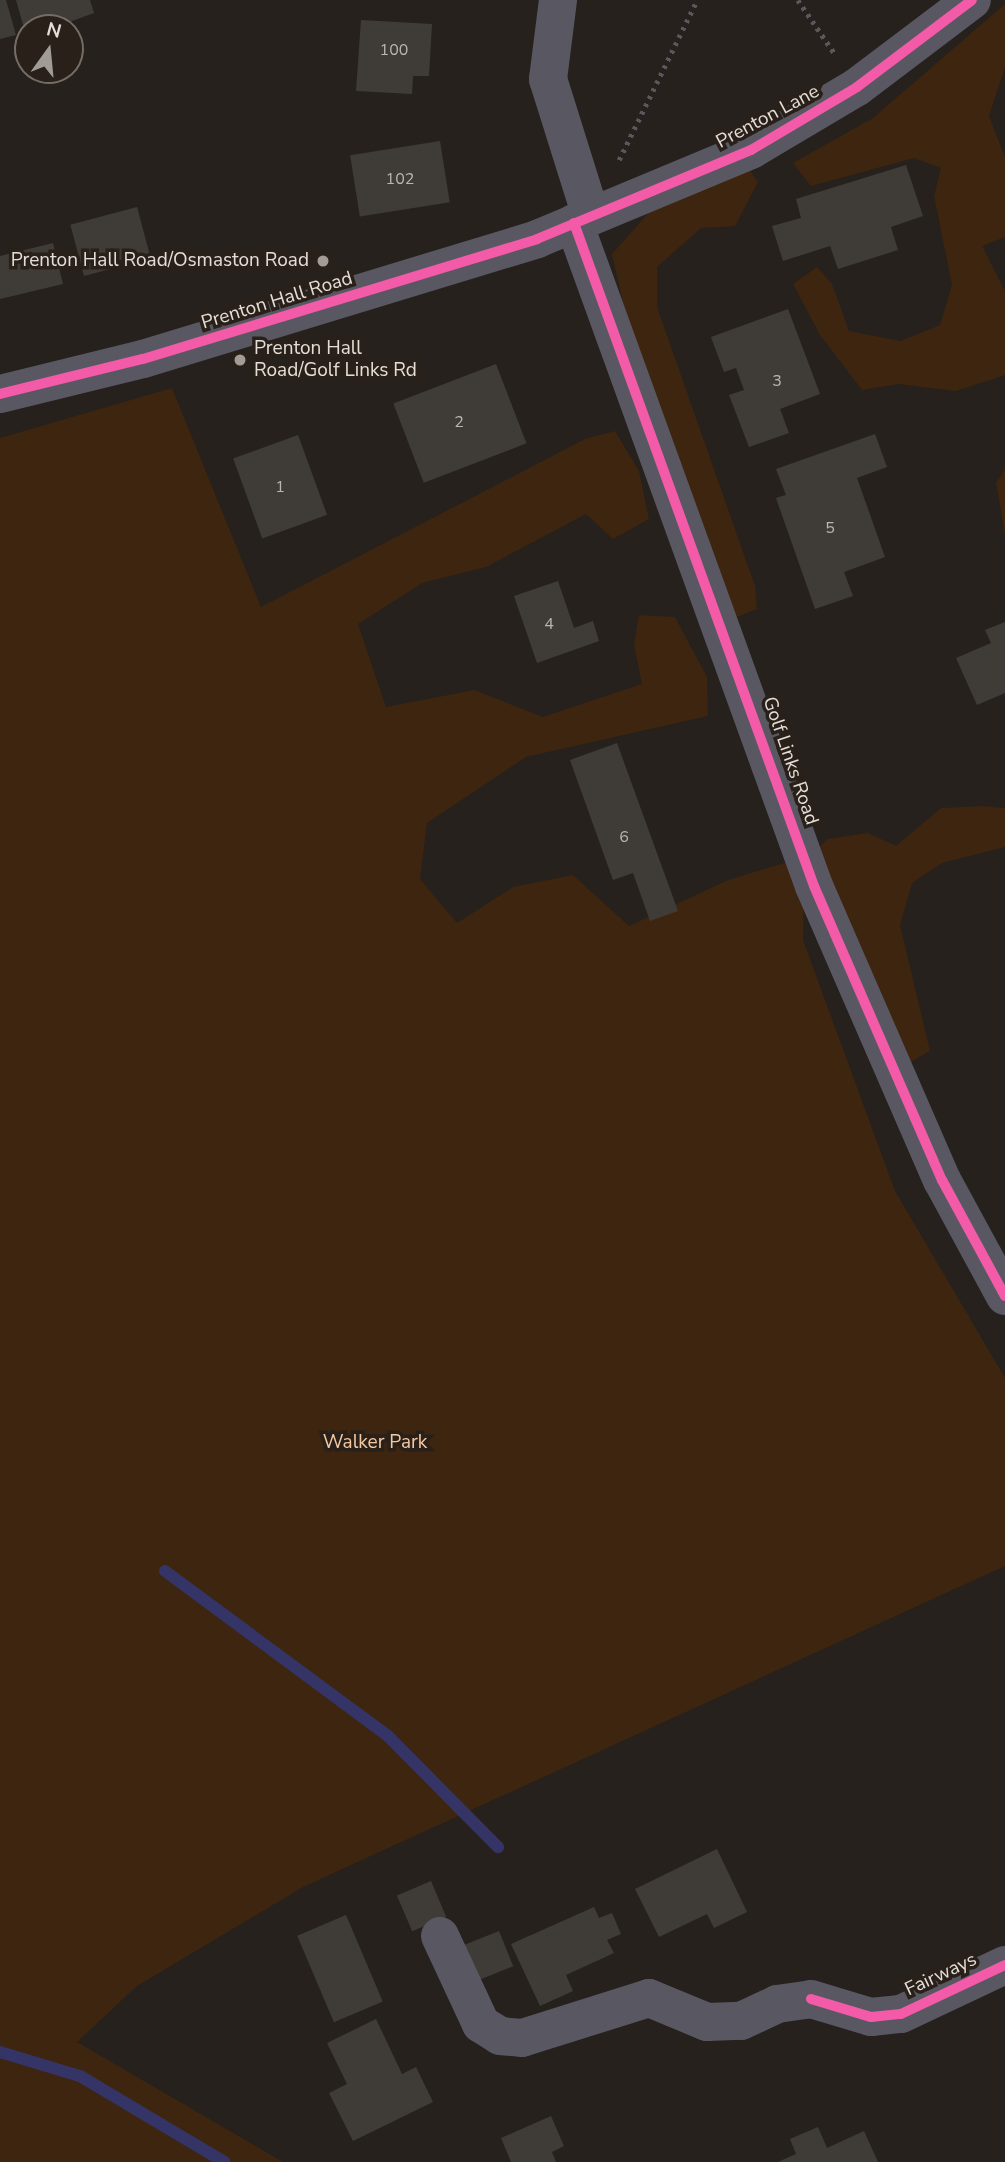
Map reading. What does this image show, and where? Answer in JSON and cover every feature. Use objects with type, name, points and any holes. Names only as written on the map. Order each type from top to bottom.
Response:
[{"type":"street","name":"Golf Links Road","points":[[558,0],[548,79],[575,223],[814,886],[942,1180],[1005,1296]]},
{"type":"street","name":"Prenton Lane","points":[[575,223],[751,150],[857,87],[972,0]]},
{"type":"street","name":"Prenton Hall Road","points":[[0,394],[143,359],[575,223]]},
{"type":"street","name":"Fairways","points":[[440,1936],[481,2024],[500,2036],[522,2038],[626,2000],[649,1998],[707,2022],[741,2021],[777,2004],[811,1999],[871,2017],[901,2014],[1005,1965]]},
{"type":"path","points":[[575,223],[697,0]]},
{"type":"path","points":[[798,0],[857,87]]},
{"type":"green space","points":[[1005,4],[1005,67],[989,116],[1005,157],[1005,237],[982,246],[1005,291],[1005,375],[956,391],[899,384],[862,390],[820,335],[793,284],[817,267],[832,284],[849,331],[900,341],[940,325],[952,285],[934,196],[941,168],[914,158],[811,186],[793,163],[873,118]]},
{"type":"green space","points":[[748,168],[758,182],[735,226],[701,228],[657,267],[657,307],[755,586],[757,609],[737,617],[725,611],[628,325],[612,254],[653,208]]},
{"type":"green space","name":"Walker Park","points":[[172,388],[261,607],[585,439],[615,431],[639,471],[649,519],[613,539],[586,514],[486,567],[422,583],[358,624],[386,707],[474,690],[543,717],[642,684],[634,645],[639,615],[675,617],[707,677],[708,716],[526,757],[427,823],[420,879],[457,923],[513,887],[573,875],[629,926],[728,880],[804,857],[803,940],[895,1191],[1005,1378],[1005,1566],[303,1887],[137,1986],[77,2042],[283,2162],[0,2162],[0,438]]},
{"type":"green space","points":[[1005,469],[1005,534],[996,483]]},
{"type":"green space","points":[[941,808],[1005,808],[1005,847],[942,863],[912,883],[900,925],[930,1051],[909,1063],[816,851],[827,839],[868,833],[896,846]]},
{"type":"building","points":[[0,0],[6,0],[14,36],[0,39]]},
{"type":"building","points":[[16,0],[90,0],[94,13],[84,17],[84,14],[20,14]]},
{"type":"building","points":[[361,20],[432,24],[429,76],[413,76],[412,94],[356,91]]},
{"type":"building","points":[[440,141],[450,202],[360,216],[350,155]]},
{"type":"building","points":[[906,165],[923,216],[891,227],[898,250],[838,269],[830,246],[783,261],[772,226],[801,218],[796,199]]},
{"type":"building","points":[[137,207],[151,258],[84,276],[70,225]]},
{"type":"building","points":[[53,243],[63,284],[0,299],[0,256]]},
{"type":"building","points":[[788,309],[820,394],[780,409],[789,433],[749,447],[729,395],[744,390],[736,368],[724,372],[711,337]]},
{"type":"building","points":[[496,364],[526,443],[424,483],[393,403]]},
{"type":"building","points":[[875,434],[887,467],[857,478],[885,557],[844,572],[853,596],[815,609],[776,498],[786,495],[776,469]]},
{"type":"building","points":[[298,435],[327,515],[262,538],[233,459]]},
{"type":"building","points":[[558,581],[574,628],[593,621],[599,641],[537,663],[514,596]]},
{"type":"building","points":[[1005,622],[1005,693],[977,705],[956,658],[991,643],[985,630]]},
{"type":"building","points":[[617,743],[678,911],[650,921],[633,873],[613,880],[570,760]]},
{"type":"building","points":[[717,1849],[747,1912],[714,1928],[707,1914],[659,1937],[635,1889]]},
{"type":"building","points":[[431,1881],[446,1917],[412,1931],[397,1895]]},
{"type":"building","points":[[594,1907],[599,1918],[612,1913],[621,1934],[607,1940],[614,1953],[566,1975],[573,1991],[540,2006],[511,1944]]},
{"type":"building","points":[[346,1915],[383,2002],[334,2022],[297,1936]]},
{"type":"building","points":[[499,1931],[513,1966],[477,1981],[463,1946]]},
{"type":"building","points":[[376,2019],[402,2074],[416,2067],[433,2102],[353,2141],[329,2093],[347,2084],[327,2043]]},
{"type":"building","points":[[551,2116],[564,2146],[552,2152],[556,2162],[511,2162],[501,2138]]},
{"type":"building","points":[[818,2127],[827,2148],[864,2131],[878,2162],[778,2162],[796,2154],[790,2139]]},
{"type":"waterway","points":[[165,1571],[387,1735],[498,1847]]},
{"type":"waterway","points":[[0,2052],[80,2076],[224,2162]]},
{"type":"cycle path","points":[[0,394],[143,359],[537,239],[751,150],[857,87],[972,0]]},
{"type":"cycle path","points":[[574,223],[814,886],[942,1180],[1005,1296]]},
{"type":"cycle path","points":[[811,1999],[871,2017],[901,2014],[1005,1965]]},
{"type":"place","name":"Prenton Hall Road/Osmaston Road","points":[[323,261]]},
{"type":"place","name":"Prenton Hall Road/Golf Links Rd","points":[[240,360]]}]
